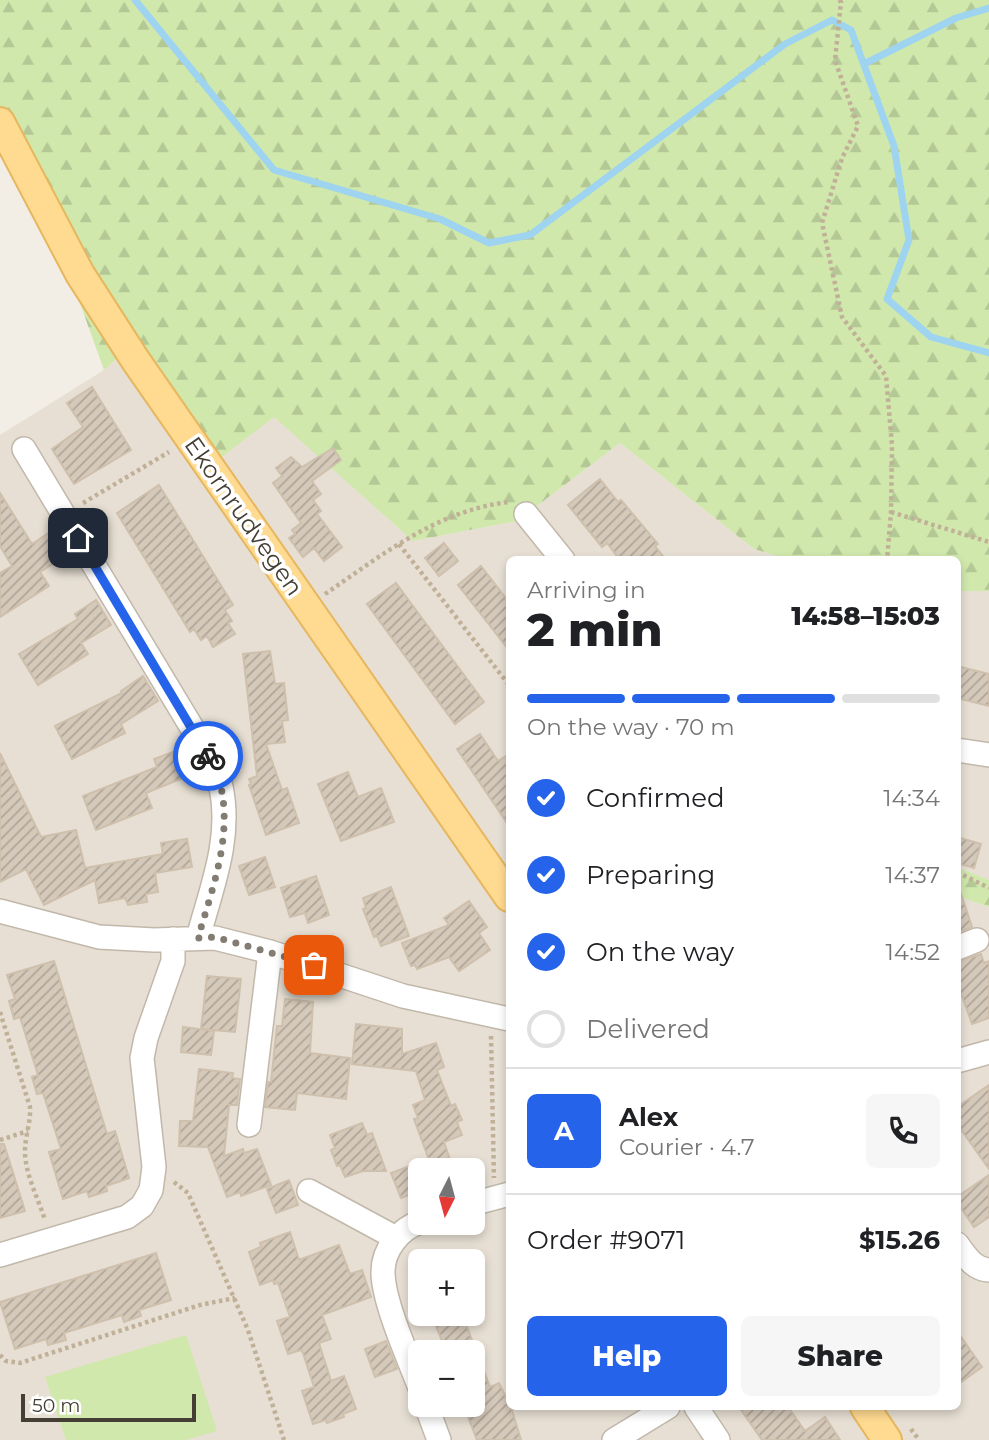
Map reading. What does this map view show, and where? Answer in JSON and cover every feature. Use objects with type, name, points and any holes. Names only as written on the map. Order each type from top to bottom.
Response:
[{"type":"main road","name":"Ekornrudvegen","points":[[0,122],[80,274],[191,439],[506,893]]},
{"type":"main road","points":[[866,1410],[887,1440]]},
{"type":"street","points":[[24,449],[206,751],[220,785],[224,815],[223,844],[198,938]]},
{"type":"street","points":[[526,514],[560,556]]},
{"type":"street","points":[[961,751],[989,755]]},
{"type":"street","points":[[0,911],[99,937],[154,940],[215,937],[270,952],[403,996],[500,1017]]},
{"type":"street","points":[[0,1255],[127,1217],[142,1206],[151,1190],[154,1167],[142,1058],[146,1038],[173,961],[173,939]]},
{"type":"street","points":[[249,1125],[270,952]]},
{"type":"street","points":[[961,1060],[989,1052]]},
{"type":"street","points":[[309,1191],[396,1238]]},
{"type":"street","points":[[485,1200],[502,1195]]},
{"type":"street","points":[[408,1226],[387,1252],[383,1271],[396,1323],[408,1356]]},
{"type":"street","points":[[961,1250],[970,1262],[989,1270]]},
{"type":"street","points":[[614,1440],[663,1410]]},
{"type":"street","points":[[698,1410],[718,1440]]},
{"type":"street","points":[[430,1417],[439,1440]]},
{"type":"path","points":[[839,0],[841,2],[835,61],[858,125],[842,158],[822,223],[842,317],[886,376],[892,445],[887,556]]},
{"type":"path","points":[[63,514],[191,439]]},
{"type":"path","points":[[307,607],[410,535],[451,517],[499,503],[517,501],[526,514]]},
{"type":"path","points":[[891,512],[989,542]]},
{"type":"path","points":[[398,544],[506,681]]},
{"type":"path","points":[[961,874],[989,888]]},
{"type":"path","points":[[0,1012],[30,1107],[31,1117],[25,1150],[27,1166],[51,1240]]},
{"type":"path","points":[[500,1017],[502,1195]]},
{"type":"path","points":[[0,1140],[28,1131]]},
{"type":"path","points":[[154,1167],[188,1193],[235,1298],[284,1440]]},
{"type":"path","points":[[0,1355],[6,1361],[20,1363],[200,1305],[235,1298]]},
{"type":"shaded area","points":[[120,356],[222,457],[274,416],[413,541],[517,521],[620,443],[754,549],[778,556],[506,556],[506,1410],[961,1410],[961,897],[989,907],[989,1440],[0,1440],[0,435],[104,370]]},
{"type":"shaded area","points":[[961,591],[989,591],[989,880],[961,869]]},
{"type":"green space","points":[[0,0],[989,0],[989,591],[961,591],[961,556],[778,556],[754,549],[620,443],[517,521],[413,541],[274,417],[222,457],[120,356],[104,370],[77,295],[0,136]]},
{"type":"green space","points":[[961,869],[989,880],[989,907],[961,897]]},
{"type":"green space","points":[[186,1335],[217,1431],[186,1440],[66,1440],[45,1377]]},
{"type":"building","points":[[92,387],[131,450],[74,484],[52,449],[83,427],[67,403]]},
{"type":"building","points":[[333,448],[341,460],[312,481],[321,494],[313,500],[321,511],[317,514],[342,547],[324,561],[314,548],[303,557],[289,538],[295,534],[292,530],[301,523],[273,483],[282,476],[276,468],[291,457],[302,467]]},
{"type":"building","points":[[600,479],[658,544],[655,546],[663,556],[617,556],[607,543],[602,547],[568,505]]},
{"type":"building","points":[[159,485],[233,605],[225,610],[232,621],[228,623],[235,634],[213,647],[207,636],[201,640],[194,629],[190,632],[117,513]]},
{"type":"building","points":[[0,493],[32,544],[53,530],[68,554],[40,572],[49,586],[0,617],[0,573],[12,566],[0,546]]},
{"type":"building","points":[[444,543],[458,561],[439,576],[425,558]]},
{"type":"building","points":[[481,566],[506,598],[506,646],[458,585]]},
{"type":"building","points":[[396,583],[484,702],[455,724],[367,604]]},
{"type":"building","points":[[96,600],[111,625],[81,643],[88,654],[38,685],[19,654],[78,619],[75,614]]},
{"type":"building","points":[[270,651],[275,684],[284,683],[288,720],[282,721],[285,742],[266,744],[282,790],[287,788],[299,823],[266,835],[249,785],[249,779],[257,776],[243,654]]},
{"type":"building","points":[[961,667],[989,674],[989,706],[961,699]]},
{"type":"building","points":[[143,676],[158,701],[121,724],[125,733],[72,759],[55,726],[122,693],[121,691]]},
{"type":"building","points":[[480,734],[498,761],[506,756],[506,822],[457,749]]},
{"type":"building","points":[[178,750],[188,776],[146,793],[152,808],[96,830],[83,796],[157,767],[154,759]]},
{"type":"building","points":[[0,753],[41,837],[76,830],[85,868],[163,854],[161,843],[187,839],[192,867],[155,873],[158,892],[146,894],[147,902],[128,905],[125,898],[99,903],[95,880],[44,905],[26,869],[0,882]]},
{"type":"building","points":[[348,772],[358,797],[381,788],[394,822],[341,841],[318,784]]},
{"type":"building","points":[[961,838],[981,844],[974,868],[961,864]]},
{"type":"building","points":[[265,857],[275,887],[249,895],[239,866]]},
{"type":"building","points":[[316,876],[329,915],[308,923],[305,913],[290,917],[281,888]]},
{"type":"building","points":[[391,887],[409,936],[381,946],[377,936],[374,937],[363,909],[366,908],[363,898]]},
{"type":"building","points":[[961,894],[972,927],[961,931]]},
{"type":"building","points":[[469,901],[487,927],[479,933],[490,950],[459,971],[449,957],[417,969],[415,965],[411,966],[402,943],[449,925],[444,918]]},
{"type":"building","points":[[981,954],[984,963],[989,961],[989,1018],[972,1024],[961,996],[961,961]]},
{"type":"building","points":[[54,961],[107,1134],[115,1131],[129,1178],[106,1186],[107,1191],[89,1197],[87,1191],[63,1199],[49,1152],[61,1149],[43,1093],[37,1094],[32,1077],[38,1075],[20,1017],[14,1019],[9,1001],[15,999],[7,975]]},
{"type":"building","points":[[207,976],[241,979],[235,1032],[201,1029]]},
{"type":"building","points":[[285,999],[313,1002],[310,1053],[350,1058],[346,1099],[297,1093],[295,1110],[265,1107],[268,1082],[271,1082],[277,1026],[282,1026]]},
{"type":"building","points":[[356,1024],[402,1029],[402,1054],[436,1043],[444,1067],[437,1070],[451,1106],[455,1104],[462,1120],[457,1122],[462,1135],[444,1142],[450,1158],[428,1158],[414,1119],[418,1118],[413,1105],[425,1100],[416,1071],[352,1064]]},
{"type":"building","points":[[183,1027],[214,1031],[211,1055],[181,1052]]},
{"type":"building","points":[[199,1069],[233,1073],[232,1078],[240,1079],[237,1105],[229,1105],[224,1156],[243,1149],[244,1153],[257,1149],[271,1185],[241,1196],[240,1192],[227,1197],[208,1147],[179,1146],[180,1121],[193,1121]]},
{"type":"building","points":[[989,1085],[989,1169],[961,1130],[961,1104]]},
{"type":"building","points":[[362,1123],[367,1135],[372,1133],[386,1171],[363,1171],[345,1177],[331,1150],[335,1148],[330,1135]]},
{"type":"building","points":[[0,1144],[4,1144],[25,1211],[0,1218]]},
{"type":"building","points":[[408,1167],[408,1195],[401,1198],[391,1173]]},
{"type":"building","points":[[989,1175],[989,1217],[974,1227],[961,1208],[961,1194]]},
{"type":"building","points":[[289,1180],[298,1205],[276,1213],[267,1189]]},
{"type":"building","points":[[290,1232],[299,1260],[339,1245],[350,1274],[362,1270],[371,1297],[322,1315],[331,1339],[319,1343],[331,1381],[344,1376],[356,1409],[327,1423],[326,1420],[313,1424],[302,1391],[314,1387],[303,1353],[301,1350],[288,1354],[277,1321],[290,1317],[278,1283],[274,1284],[273,1280],[260,1285],[249,1252],[261,1247],[260,1243]]},
{"type":"building","points":[[156,1253],[171,1300],[139,1310],[141,1316],[124,1322],[122,1315],[64,1333],[66,1340],[48,1345],[46,1339],[15,1349],[0,1302]]},
{"type":"building","points":[[436,1326],[467,1326],[472,1340],[442,1340]]},
{"type":"building","points":[[961,1337],[982,1367],[961,1382]]},
{"type":"building","points":[[386,1341],[397,1369],[375,1377],[365,1349]]},
{"type":"building","points":[[485,1374],[490,1387],[499,1383],[506,1397],[506,1410],[512,1410],[521,1440],[477,1440],[468,1417],[485,1417]]},
{"type":"building","points":[[741,1410],[790,1410],[805,1431],[825,1417],[840,1440],[762,1440]]},
{"type":"waterway","points":[[135,0],[274,170],[440,219],[489,243],[530,235],[785,44],[832,20],[851,30],[894,146],[909,240],[887,299],[931,337],[989,353]]},
{"type":"waterway","points":[[864,64],[956,18],[989,8]]},
{"type":"way so far","points":[[208,756],[220,785],[224,815],[223,844],[198,938],[215,937],[314,965]]},
{"type":"route","points":[[78,538],[208,756]]}]
